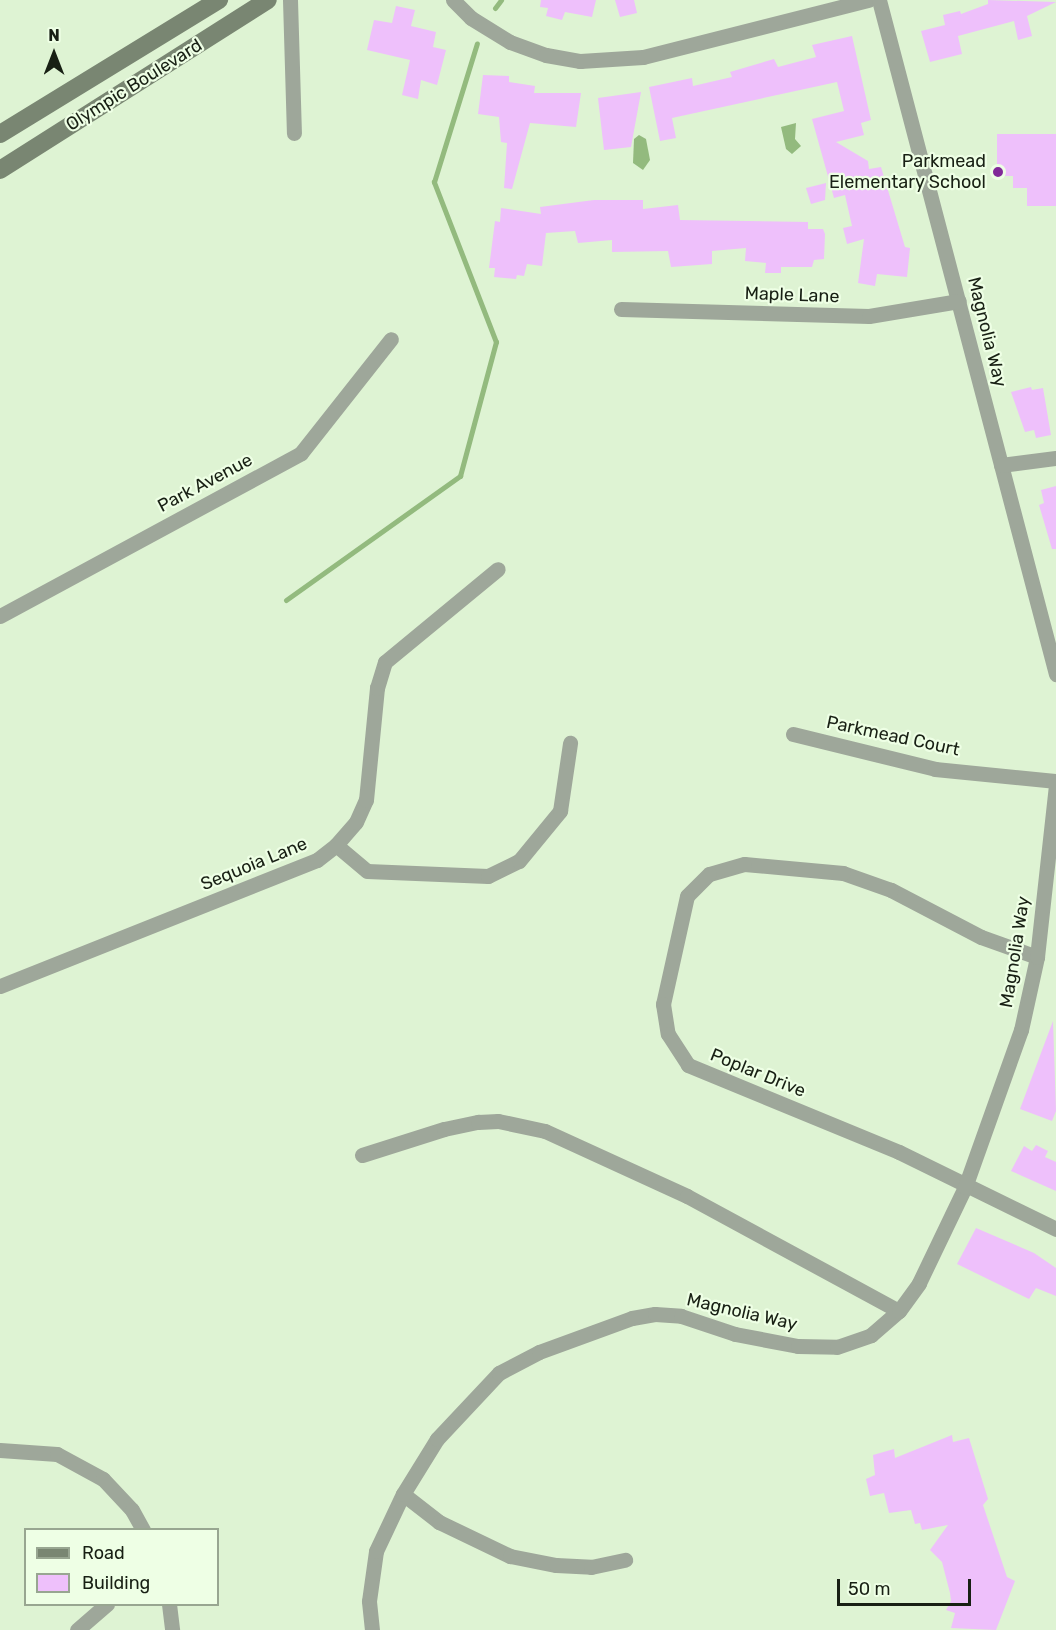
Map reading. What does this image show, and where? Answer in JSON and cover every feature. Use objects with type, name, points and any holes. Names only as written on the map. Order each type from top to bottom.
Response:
[{"type":"main road","name":"Olympic Boulevard","points":[[0,134],[219,0]]},
{"type":"main road","name":"Olympic Boulevard","points":[[0,170],[268,0]]},
{"type":"street","points":[[290,0],[294,133]]},
{"type":"street","points":[[453,0],[471,18],[510,42],[546,55],[579,61],[643,57],[868,0]]},
{"type":"street","name":"Magnolia Way","points":[[879,0],[1056,674]]},
{"type":"street","name":"Maple Lane","points":[[621,309],[869,316],[959,301]]},
{"type":"street","name":"Park Avenue","points":[[0,616],[301,453],[391,339]]},
{"type":"street","points":[[1001,465],[1056,458]]},
{"type":"street","name":"Sequoia Lane","points":[[0,986],[317,860],[336,845],[356,822],[366,800],[377,688],[385,662],[498,569]]},
{"type":"street","name":"Parkmead Court","points":[[794,734],[935,769],[1056,783]]},
{"type":"street","points":[[336,845],[367,871],[416,870],[488,876],[519,861],[560,812],[570,742]]},
{"type":"street","name":"Magnolia Way","points":[[372,1630],[369,1601],[376,1551],[403,1494],[437,1439],[468,1401],[499,1373],[539,1352],[632,1318],[655,1314],[681,1316],[735,1334],[798,1346],[837,1347],[871,1335],[899,1311],[919,1283],[965,1187],[1021,1030],[1037,957],[1056,783]]},
{"type":"street","name":"Poplar Drive","points":[[1037,957],[981,937],[891,890],[843,873],[744,864],[709,874],[687,896],[663,1004],[668,1034],[688,1065],[899,1152],[965,1187],[1056,1229]]},
{"type":"street","points":[[362,1155],[444,1129],[478,1122],[498,1121],[545,1131],[567,1138],[687,1196],[899,1311]]},
{"type":"street","points":[[0,1450],[57,1454],[103,1479],[132,1510],[142,1528]]},
{"type":"street","points":[[403,1494],[439,1522],[510,1556],[591,1567],[625,1560]]},
{"type":"street","points":[[77,1630],[106,1606]]},
{"type":"street","points":[[169,1606],[172,1630]]},
{"type":"shaded area","points":[[796,123],[795,139],[801,146],[792,154],[786,149],[781,127]]},
{"type":"shaded area","points":[[639,135],[646,139],[650,160],[643,170],[633,163],[634,139]]},
{"type":"building","points":[[541,0],[596,0],[592,17],[565,12],[562,20],[546,16],[548,8],[540,7]]},
{"type":"building","points":[[615,0],[634,0],[637,13],[620,17]]},
{"type":"building","points":[[988,0],[1056,2],[1027,16],[1032,36],[1018,40],[1014,21],[958,36],[962,54],[930,62],[921,31],[945,25],[943,15],[960,11],[961,14],[988,4]]},
{"type":"building","points":[[396,6],[415,10],[411,26],[436,32],[433,47],[446,50],[437,85],[421,80],[418,99],[402,95],[410,60],[367,50],[374,20],[392,23]]},
{"type":"building","points":[[852,36],[871,120],[861,123],[864,135],[836,142],[868,161],[869,169],[881,167],[905,247],[910,248],[907,277],[877,274],[875,286],[858,283],[864,239],[847,244],[843,228],[852,226],[845,195],[834,198],[812,119],[844,111],[837,82],[672,118],[676,138],[660,141],[649,87],[692,78],[693,86],[732,77],[730,72],[774,59],[778,67],[816,57],[812,45]]},
{"type":"building","points":[[483,75],[509,76],[509,82],[535,86],[534,93],[581,93],[576,127],[530,123],[512,189],[504,188],[507,143],[501,142],[499,117],[478,114]]},
{"type":"building","points":[[641,92],[631,147],[604,150],[598,98]]},
{"type":"building","points":[[997,134],[1056,134],[1056,206],[1027,206],[1027,188],[1013,188],[1013,176],[997,176]]},
{"type":"building","points":[[826,183],[825,200],[811,204],[806,188]]},
{"type":"building","points":[[594,200],[643,200],[643,209],[678,205],[680,220],[808,222],[808,229],[823,229],[825,234],[824,259],[814,260],[812,267],[781,267],[781,273],[765,273],[766,263],[745,261],[746,248],[712,251],[712,264],[671,267],[668,251],[612,252],[612,240],[578,243],[575,231],[546,233],[542,266],[527,264],[524,276],[517,275],[516,279],[494,277],[495,268],[489,268],[495,221],[500,222],[501,208],[541,214],[540,207]]},
{"type":"building","points":[[1031,387],[1032,390],[1043,388],[1051,435],[1036,438],[1034,430],[1025,432],[1011,392]]},
{"type":"building","points":[[1056,486],[1056,549],[1052,549],[1039,505],[1044,503],[1041,490]]},
{"type":"building","points":[[1053,1021],[1056,1111],[1052,1121],[1020,1109]]},
{"type":"building","points":[[1036,1145],[1048,1151],[1045,1157],[1056,1162],[1056,1191],[1011,1171],[1024,1146],[1032,1151]]},
{"type":"building","points":[[976,1228],[1034,1253],[1056,1268],[1056,1296],[1036,1288],[1029,1299],[957,1264]]},
{"type":"building","points":[[952,1435],[953,1442],[969,1438],[988,1499],[983,1505],[1007,1577],[1015,1581],[996,1630],[951,1628],[955,1613],[946,1610],[951,1601],[942,1562],[930,1550],[948,1525],[922,1530],[920,1523],[915,1524],[911,1510],[889,1513],[884,1493],[870,1496],[866,1479],[875,1475],[873,1455],[894,1449],[895,1458]]},
{"type":"waterway","points":[[495,8],[501,0]]},
{"type":"waterway","points":[[286,600],[460,476],[496,342],[434,182],[477,43]]},
{"type":"place","name":"Parkmead Elementary School","points":[[998,172]]}]
